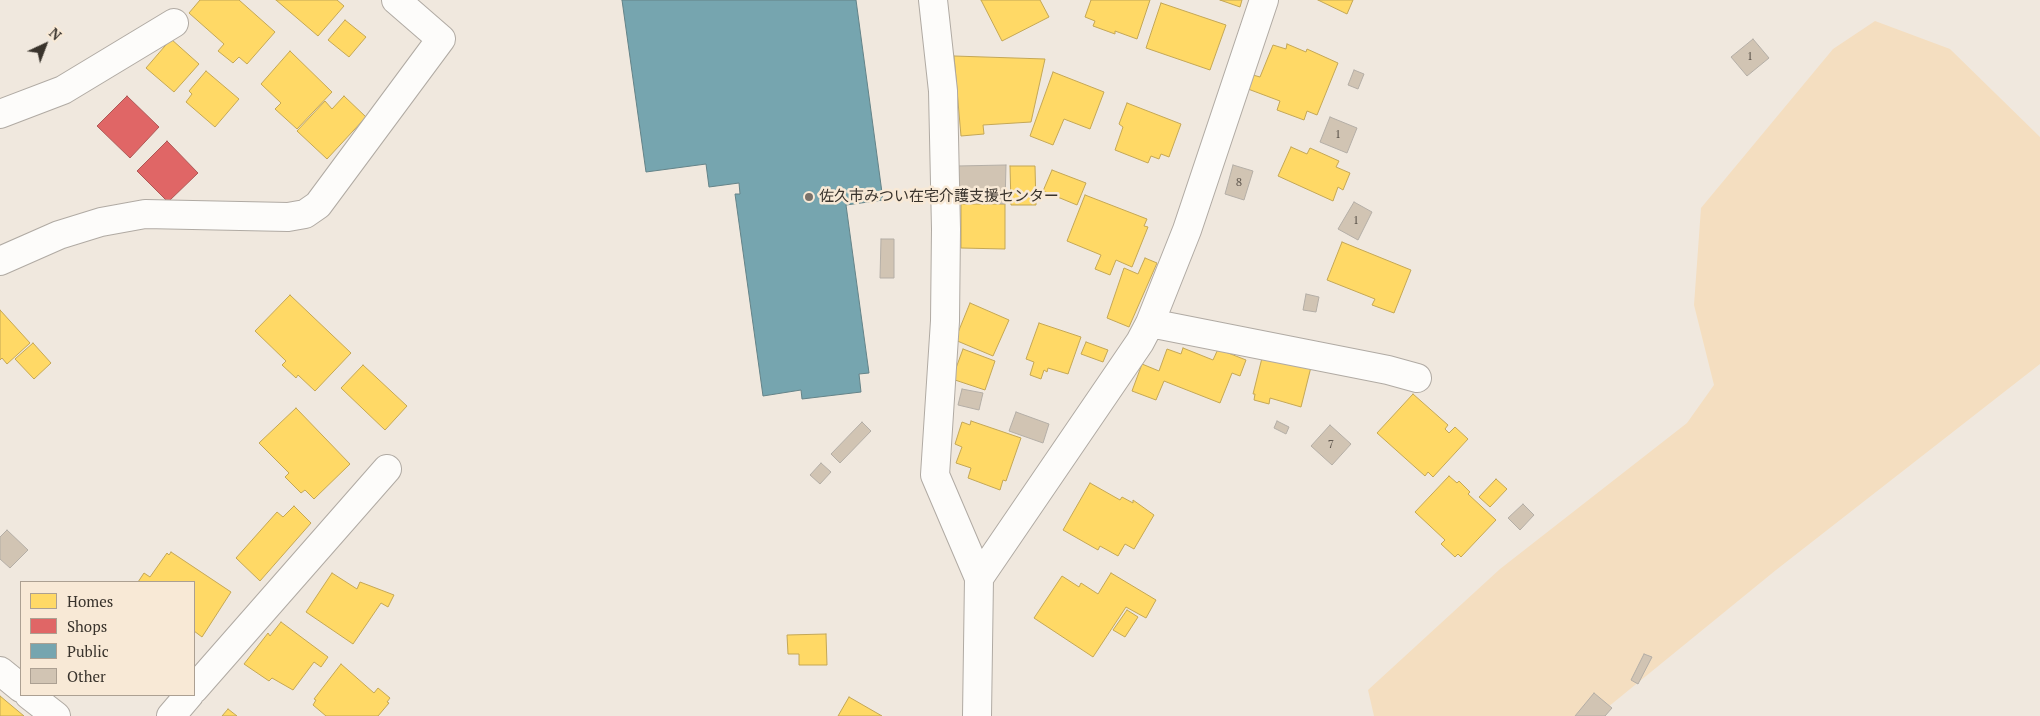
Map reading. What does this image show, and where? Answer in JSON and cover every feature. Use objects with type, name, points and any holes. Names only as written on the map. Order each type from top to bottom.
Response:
[{"type":"street","points":[[0,261],[59,235],[101,222],[144,214],[288,217],[305,214],[318,206],[441,39],[396,0]]},
{"type":"street","points":[[933,0],[942,91],[946,229],[945,320],[935,475],[979,578],[977,716]]},
{"type":"street","points":[[979,578],[1140,342],[1150,322],[1187,230],[1264,0]]},
{"type":"street","points":[[0,114],[63,90],[174,23]]},
{"type":"street","points":[[1150,322],[1388,370],[1417,378]]},
{"type":"street","points":[[195,688],[387,469]]},
{"type":"street","points":[[0,671],[20,687]]},
{"type":"street","points":[[31,696],[56,716]]},
{"type":"street","points":[[171,716],[188,696]]},
{"type":"shaded area","points":[[1875,21],[1950,49],[2040,137],[2040,364],[1776,570],[1597,716],[1374,716],[1368,690],[1500,569],[1687,423],[1714,385],[1694,305],[1701,208],[1833,49]]},
{"type":"building: Homes","points":[[200,0],[239,0],[275,32],[247,64],[239,57],[233,63],[218,51],[224,44],[189,13]]},
{"type":"building: Homes","points":[[276,0],[337,0],[344,6],[318,36]]},
{"type":"building: Homes","points":[[981,0],[1040,0],[1049,17],[1002,41]]},
{"type":"building: Homes","points":[[1091,0],[1150,0],[1137,39],[1093,26],[1095,21],[1085,17]]},
{"type":"building: Homes","points":[[1220,0],[1242,0],[1240,7]]},
{"type":"building: Homes","points":[[1318,0],[1353,0],[1347,14]]},
{"type":"building: Homes","points":[[1161,3],[1226,25],[1210,70],[1146,48]]},
{"type":"building: Homes","points":[[345,20],[366,37],[349,57],[328,40]]},
{"type":"building: Homes","points":[[171,39],[199,64],[174,92],[146,68]]},
{"type":"building: Homes","points":[[1287,44],[1306,52],[1307,49],[1338,63],[1317,115],[1307,111],[1304,120],[1277,110],[1280,101],[1248,89],[1253,75],[1260,77],[1273,45],[1286,49]]},
{"type":"building: Homes","points":[[290,51],[332,92],[297,129],[275,109],[281,103],[261,84]]},
{"type":"building: Homes","points":[[954,56],[1045,59],[1031,122],[983,125],[984,134],[961,136]]},
{"type":"building: Homes","points":[[206,71],[239,99],[215,127],[186,102],[192,94],[189,91]]},
{"type":"building: Homes","points":[[1053,72],[1104,92],[1090,129],[1064,119],[1053,145],[1030,136]]},
{"type":"building: Homes","points":[[344,96],[366,117],[327,159],[297,131],[325,101],[332,109]]},
{"type":"building: Homes","points":[[1127,103],[1181,124],[1169,157],[1161,154],[1159,159],[1151,156],[1148,163],[1115,150],[1123,127],[1119,124]]},
{"type":"building: Homes","points":[[1291,147],[1307,154],[1310,148],[1339,161],[1336,167],[1350,173],[1343,190],[1338,187],[1333,201],[1278,176]]},
{"type":"building: Homes","points":[[1010,166],[1035,166],[1036,205],[1011,205]]},
{"type":"building: Homes","points":[[1052,170],[1086,183],[1077,205],[1043,191]]},
{"type":"building: Homes","points":[[1085,195],[1147,219],[1144,226],[1148,227],[1132,267],[1116,260],[1110,275],[1095,269],[1101,255],[1067,241]]},
{"type":"building: Homes","points":[[961,204],[1005,204],[1005,249],[961,248]]},
{"type":"building: Homes","points":[[1342,242],[1411,270],[1394,313],[1372,305],[1375,299],[1327,280]]},
{"type":"building: Homes","points":[[1145,258],[1157,263],[1129,327],[1107,318],[1124,268],[1138,274]]},
{"type":"building: Homes","points":[[290,295],[351,353],[315,391],[298,375],[296,378],[282,365],[286,361],[255,331]]},
{"type":"building: Homes","points":[[970,303],[1009,320],[993,356],[955,340]]},
{"type":"building: Homes","points":[[0,310],[30,343],[7,364],[2,358],[0,360]]},
{"type":"building: Homes","points":[[1039,323],[1081,337],[1068,374],[1048,368],[1047,372],[1044,370],[1041,379],[1030,375],[1034,362],[1026,359]]},
{"type":"building: Homes","points":[[1086,342],[1108,350],[1103,362],[1081,354]]},
{"type":"building: Homes","points":[[33,343],[51,363],[34,379],[15,359]]},
{"type":"building: Homes","points":[[1183,348],[1213,360],[1218,349],[1246,360],[1240,376],[1232,373],[1220,403],[1164,381],[1156,400],[1132,391],[1142,364],[1159,371],[1167,349],[1181,354]]},
{"type":"building: Homes","points":[[963,349],[995,361],[985,390],[952,379]]},
{"type":"building: Homes","points":[[1263,354],[1311,367],[1301,407],[1270,398],[1269,404],[1254,400],[1255,394],[1253,394]]},
{"type":"building: Homes","points":[[363,365],[407,406],[385,430],[341,388]]},
{"type":"building: Homes","points":[[1413,394],[1448,425],[1445,429],[1449,433],[1455,427],[1468,439],[1433,477],[1428,472],[1425,476],[1377,433]]},
{"type":"building: Homes","points":[[296,408],[350,464],[314,499],[305,490],[301,493],[285,477],[289,473],[259,443]]},
{"type":"building: Homes","points":[[971,421],[1021,438],[1006,481],[1003,480],[1000,490],[968,478],[971,468],[956,463],[962,447],[955,444],[962,422],[970,425]]},
{"type":"building: Homes","points":[[1449,476],[1457,483],[1459,481],[1470,492],[1468,494],[1496,520],[1461,557],[1458,554],[1455,557],[1441,544],[1445,540],[1415,512]]},
{"type":"building: Homes","points":[[1496,479],[1507,489],[1490,507],[1479,497]]},
{"type":"building: Homes","points":[[1090,483],[1120,500],[1122,497],[1133,503],[1133,500],[1154,515],[1134,549],[1125,544],[1118,556],[1100,546],[1098,550],[1063,530]]},
{"type":"building: Homes","points":[[294,506],[311,523],[260,581],[236,558],[277,512],[283,517]]},
{"type":"building: Homes","points":[[171,552],[231,592],[202,637],[195,632],[195,581],[139,581],[144,573],[150,577],[167,553],[169,555]]},
{"type":"building: Homes","points":[[332,573],[357,589],[360,582],[394,595],[388,607],[381,603],[353,644],[306,612]]},
{"type":"building: Homes","points":[[1111,573],[1156,600],[1146,618],[1126,607],[1093,657],[1034,618],[1062,576],[1079,587],[1081,583],[1098,594]]},
{"type":"building: Homes","points":[[1127,610],[1138,617],[1125,637],[1113,630]]},
{"type":"building: Homes","points":[[281,622],[328,657],[321,667],[314,662],[293,690],[272,678],[269,681],[244,664],[268,633],[270,636]]},
{"type":"building: Homes","points":[[826,634],[827,665],[799,665],[799,654],[788,654],[787,635]]},
{"type":"building: Homes","points":[[341,664],[374,693],[378,688],[390,698],[387,702],[389,703],[378,716],[326,716],[313,705],[316,700],[314,699]]},
{"type":"building: Homes","points":[[0,696],[24,716],[0,716]]},
{"type":"building: Homes","points":[[849,697],[882,716],[838,716]]},
{"type":"building: Homes","points":[[228,709],[237,716],[222,716]]},
{"type":"building: Shops","points":[[127,96],[159,127],[130,158],[97,126]]},
{"type":"building: Shops","points":[[167,141],[198,173],[168,202],[137,171]]},
{"type":"building: Public","name":"佐久市みつい在宅介護支援センター","points":[[622,0],[856,0],[883,200],[846,205],[869,373],[859,374],[861,392],[802,399],[801,390],[763,396],[735,194],[740,194],[739,183],[709,187],[706,164],[646,172]]},
{"type":"building: Other","points":[[1753,39],[1769,58],[1747,76],[1731,57]]},
{"type":"building: Other","points":[[1354,70],[1364,74],[1358,89],[1348,85]]},
{"type":"building: Other","points":[[1330,117],[1357,128],[1347,153],[1320,142]]},
{"type":"building: Other","points":[[1006,165],[1005,204],[956,201],[957,166]]},
{"type":"building: Other","points":[[1233,165],[1253,171],[1244,200],[1225,194]]},
{"type":"building: Other","points":[[1354,202],[1372,212],[1358,240],[1338,229]]},
{"type":"building: Other","points":[[881,239],[894,239],[894,278],[880,278]]},
{"type":"building: Other","points":[[1306,294],[1319,297],[1316,312],[1303,310]]},
{"type":"building: Other","points":[[962,389],[983,393],[979,410],[958,405]]},
{"type":"building: Other","points":[[1016,412],[1049,424],[1043,443],[1009,431]]},
{"type":"building: Other","points":[[1277,421],[1289,427],[1286,434],[1274,428]]},
{"type":"building: Other","points":[[862,422],[871,431],[840,463],[831,454]]},
{"type":"building: Other","points":[[1330,425],[1351,444],[1332,465],[1311,446]]},
{"type":"building: Other","points":[[821,463],[831,472],[820,484],[810,475]]},
{"type":"building: Other","points":[[1523,504],[1534,515],[1520,530],[1508,518]]},
{"type":"building: Other","points":[[7,530],[28,550],[10,568],[0,559],[0,537]]},
{"type":"building: Other","points":[[1644,654],[1652,657],[1638,684],[1631,680]]},
{"type":"building: Other","points":[[1594,693],[1612,708],[1605,716],[1575,716]]},
{"type":"place","name":"佐久市みつい在宅介護支援センター","points":[[809,197]]}]
